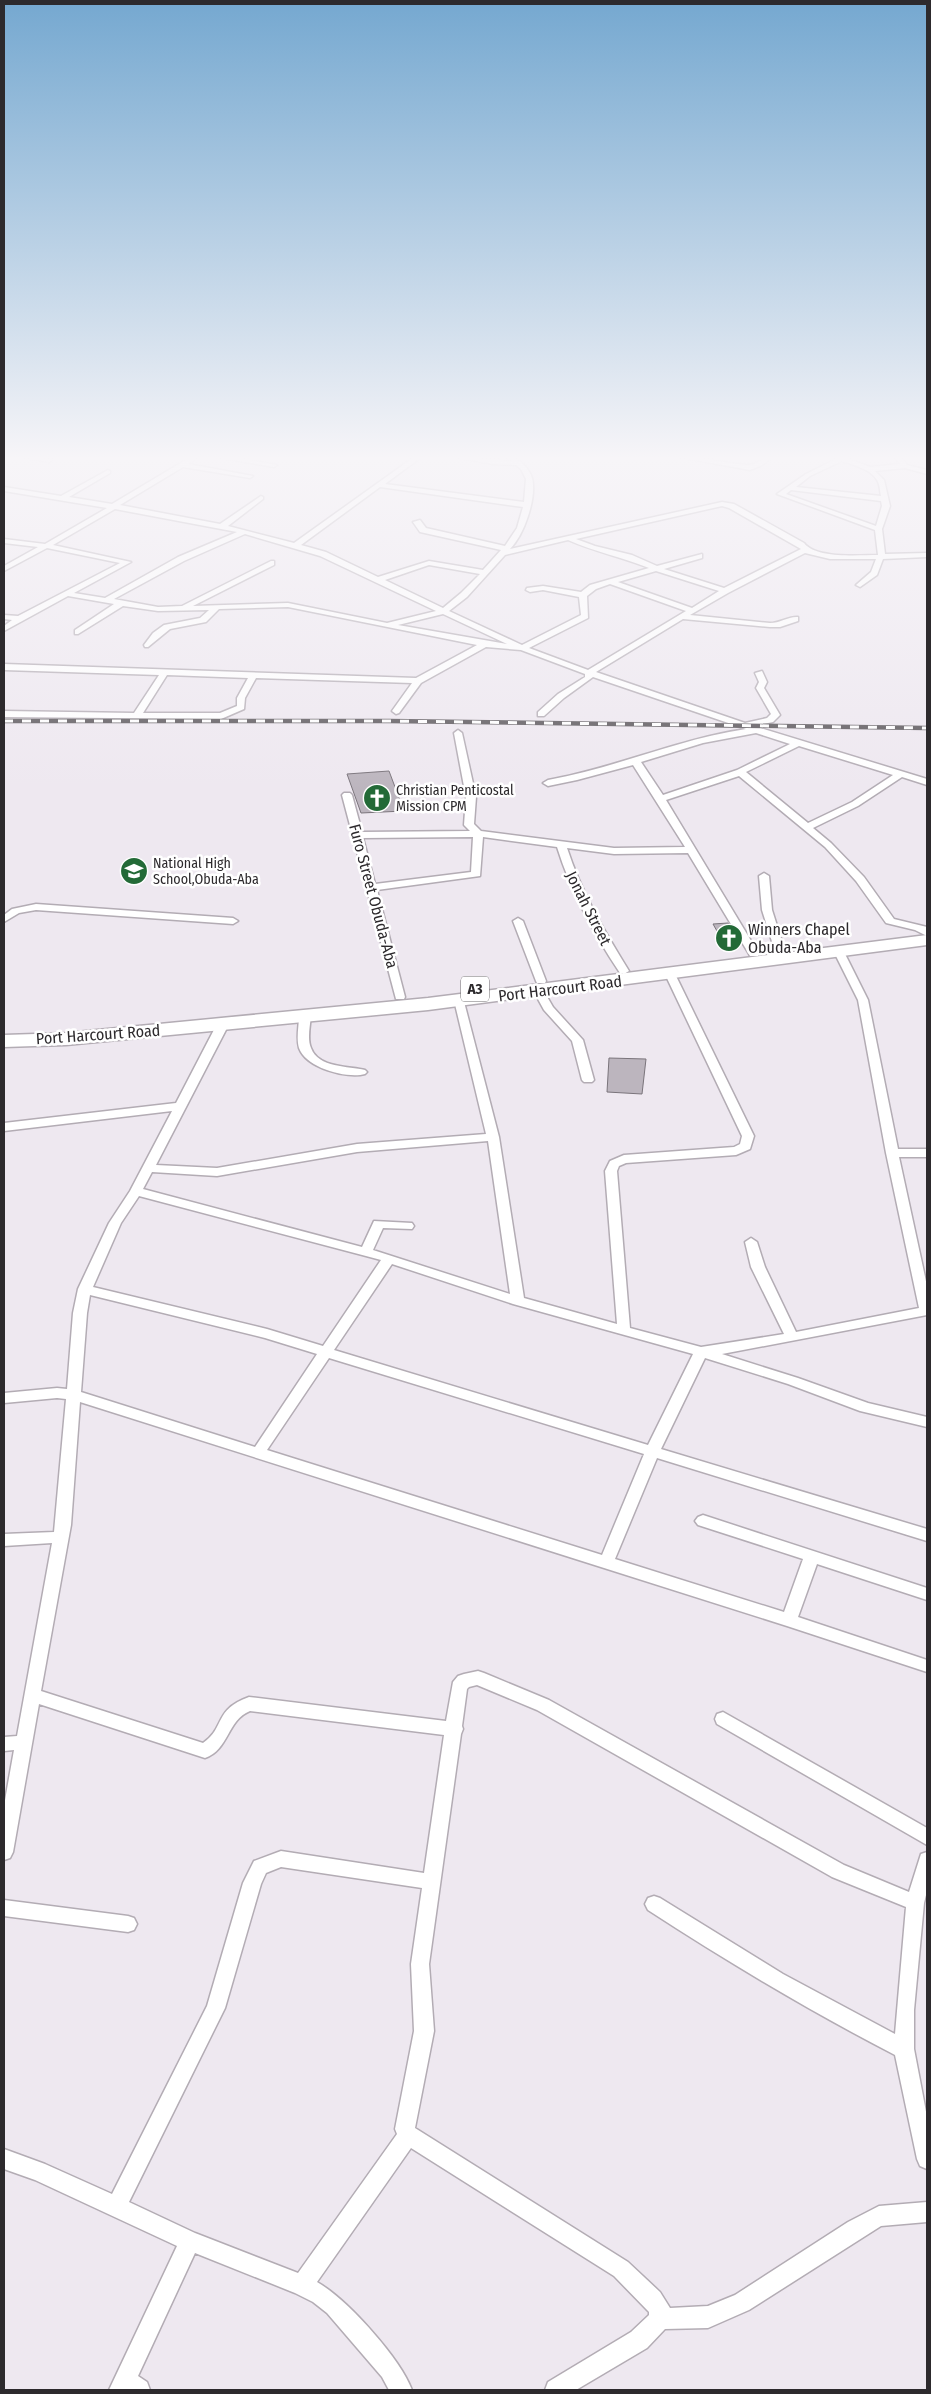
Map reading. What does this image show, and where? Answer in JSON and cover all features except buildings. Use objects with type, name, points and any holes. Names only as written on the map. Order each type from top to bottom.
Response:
[{"type":"highway","name":"Port Harcourt Road","points":[[23,1039],[66,1039],[459,1000],[624,971],[927,933]]},
{"type":"highway","name":"Port Harcourt Road","points":[[23,1039],[68,1031],[400,997],[670,974],[927,940]]},
{"type":"highway","name":"A3","points":[[4,1040],[23,1039]]},
{"type":"street","points":[[4,629],[19,619],[123,567]]},
{"type":"street","points":[[105,601],[167,567]]},
{"type":"street","points":[[182,608],[264,567]]},
{"type":"street","points":[[350,567],[522,648],[589,673],[758,730],[927,782]]},
{"type":"street","points":[[378,580],[418,567]]},
{"type":"street","points":[[452,567],[484,572]]},
{"type":"street","points":[[387,625],[444,611],[464,595],[489,567]]},
{"type":"street","points":[[653,567],[725,591]]},
{"type":"street","points":[[530,590],[543,588],[583,595],[593,587],[665,567]]},
{"type":"street","points":[[589,673],[725,591],[773,567]]},
{"type":"street","points":[[860,585],[874,573],[876,567]]},
{"type":"street","points":[[611,582],[692,611]]},
{"type":"street","points":[[67,594],[158,609],[288,605],[485,644],[522,648],[585,616],[583,595]]},
{"type":"street","points":[[78,632],[120,604]]},
{"type":"street","points":[[148,645],[156,634],[167,628],[203,620],[217,607]]},
{"type":"street","points":[[4,617],[19,619]]},
{"type":"street","points":[[683,617],[770,625],[780,625],[795,619]]},
{"type":"street","points":[[396,710],[418,681],[485,644]]},
{"type":"street","points":[[4,666],[418,681]]},
{"type":"street","points":[[137,715],[165,672]]},
{"type":"street","points":[[541,714],[561,696],[589,678],[589,673]]},
{"type":"street","points":[[743,725],[761,723],[776,715],[760,688],[763,682],[759,673]]},
{"type":"street","points":[[4,714],[202,717],[226,715],[241,706],[241,698],[254,675]]},
{"type":"street","points":[[548,784],[583,778],[705,740],[758,730]]},
{"type":"street","points":[[371,888],[476,874],[478,834],[469,825],[471,797],[458,733]]},
{"type":"street","points":[[661,798],[740,772],[799,743]]},
{"type":"street","points":[[636,762],[661,798],[754,954]]},
{"type":"street","points":[[740,772],[828,845],[860,879],[890,921],[915,926],[924,929],[927,933]]},
{"type":"street","points":[[806,828],[855,804],[901,774]]},
{"type":"street","name":"Furo Street Obuda-Aba","points":[[347,795],[400,997]]},
{"type":"street","points":[[358,835],[478,834],[561,842],[630,852],[692,850]]},
{"type":"street","name":"Jonah Street","points":[[561,842],[568,870],[593,922],[624,971]]},
{"type":"street","points":[[764,876],[767,910],[780,951]]},
{"type":"street","points":[[4,919],[16,911],[36,907],[233,921]]},
{"type":"street","points":[[518,921],[548,1008],[577,1040],[588,1080]]},
{"type":"street","points":[[701,1352],[927,1311],[892,1153],[862,1000],[839,952]]},
{"type":"street","points":[[624,1332],[611,1171],[614,1164],[624,1159],[736,1151],[746,1146],[748,1136],[670,974]]},
{"type":"street","points":[[459,1000],[493,1137],[518,1302]]},
{"type":"street","points":[[305,1016],[305,1046],[308,1054],[319,1062],[333,1068],[360,1072]]},
{"type":"street","points":[[4,1852],[60,1537],[80,1313],[85,1289],[115,1223],[136,1191],[223,1024]]},
{"type":"street","points":[[4,1127],[181,1106]]},
{"type":"street","points":[[148,1168],[217,1172],[357,1148],[493,1137]]},
{"type":"street","points":[[892,1153],[927,1153]]},
{"type":"street","points":[[136,1191],[389,1258],[518,1302],[701,1352],[888,1414],[927,1422]]},
{"type":"street","points":[[366,1252],[378,1224],[408,1226]]},
{"type":"street","points":[[751,1242],[758,1267],[792,1337]]},
{"type":"street","points":[[258,1453],[389,1258]]},
{"type":"street","points":[[85,1289],[267,1334],[325,1354],[927,1535]]},
{"type":"street","points":[[606,1564],[652,1452],[701,1352]]},
{"type":"street","points":[[4,1398],[57,1393],[74,1395],[606,1564],[789,1620],[927,1666]]},
{"type":"street","points":[[702,1522],[927,1594]]},
{"type":"street","points":[[4,1540],[60,1537]]},
{"type":"street","points":[[789,1620],[811,1558]]},
{"type":"street","points":[[660,2319],[660,2309],[653,2299],[621,2269],[408,2134],[405,2129],[424,2031],[420,1964],[455,1729],[459,1687],[464,1681],[478,1678],[543,1705],[838,1871],[915,1903]]},
{"type":"street","points":[[33,1695],[205,1751],[214,1746],[232,1712],[239,1706],[249,1704],[455,1729]]},
{"type":"street","points":[[723,1720],[927,1837]]},
{"type":"street","points":[[4,1744],[25,1742]]},
{"type":"street","points":[[116,2207],[216,2008],[252,1883],[260,1867],[281,1859],[432,1882]]},
{"type":"street","points":[[927,1860],[915,1903],[905,2010],[904,2049],[927,2159]]},
{"type":"street","points":[[654,1904],[771,1978],[848,2021],[904,2049]]},
{"type":"street","points":[[4,1908],[128,1924]]},
{"type":"street","points":[[302,2285],[408,2134]]},
{"type":"street","points":[[4,2159],[38,2171],[190,2241],[302,2285],[320,2295],[334,2306],[390,2369],[401,2390]]},
{"type":"street","points":[[556,2390],[639,2340],[660,2319],[708,2317],[742,2303],[855,2229],[879,2216],[927,2212]]},
{"type":"street","points":[[128,2387],[190,2241]]},
{"type":"railway","points":[[4,721],[389,721],[927,728]]},
{"type":"place","name":"Christian Penticostal Mission CPM","points":[[377,798]]},
{"type":"place","name":"National High School,Obuda-Aba","points":[[134,871]]},
{"type":"place","name":"Winners Chapel Obuda-Aba","points":[[729,938]]}]
